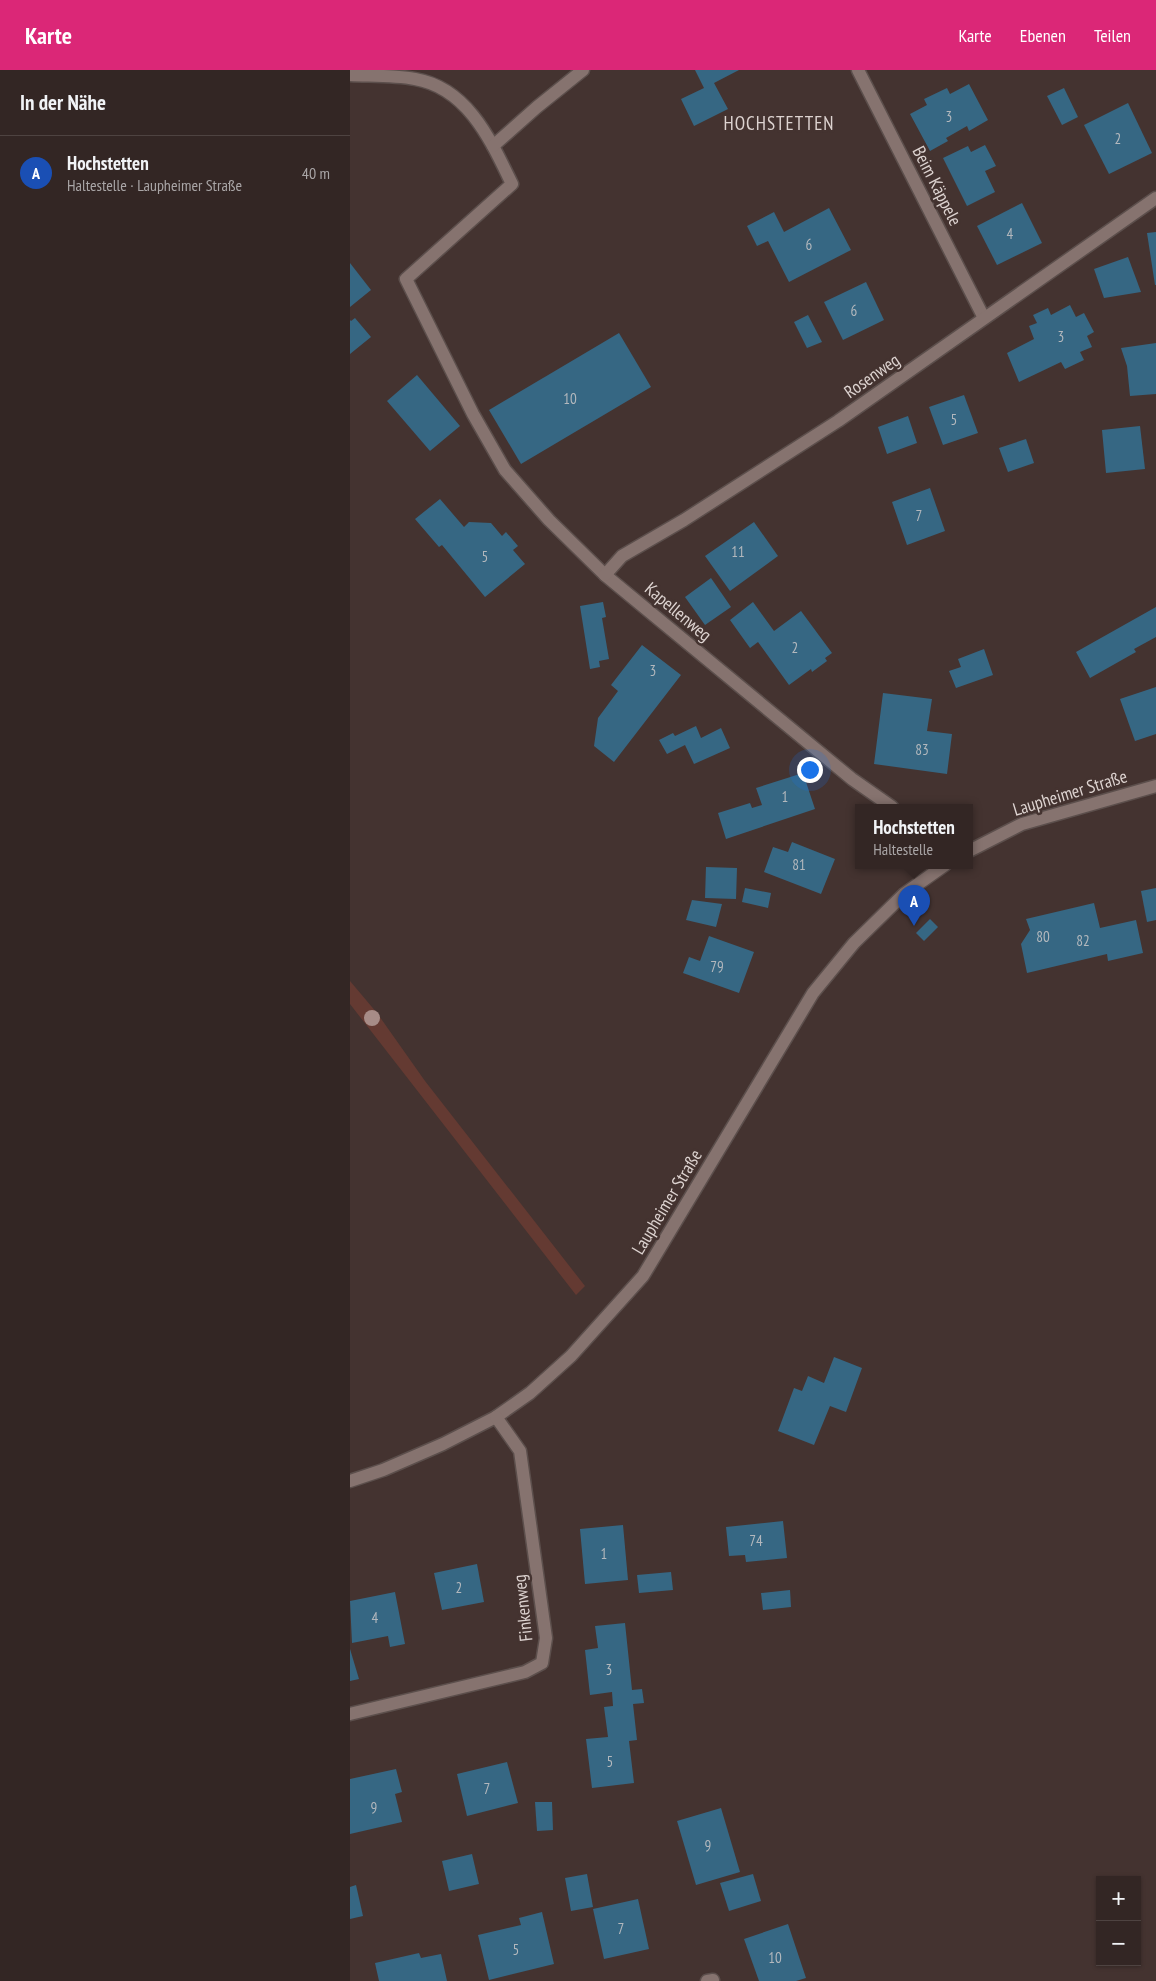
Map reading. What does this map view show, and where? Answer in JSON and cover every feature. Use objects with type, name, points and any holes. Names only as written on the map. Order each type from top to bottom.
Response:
[{"type":"street","points":[[350,75],[416,79],[447,90],[475,115],[493,146],[583,70]]},
{"type":"street","name":"Beim Käppele","points":[[858,70],[984,318]]},
{"type":"street","name":"Kapellenweg","points":[[493,146],[512,184],[406,279],[473,414],[505,470],[549,520],[605,575],[852,779],[888,804]]},
{"type":"street","name":"Rosenweg","points":[[605,575],[622,556],[684,520],[838,421],[1156,198]]},
{"type":"street","name":"Laupheimer Straße","points":[[973,849],[1022,824],[1156,786]]},
{"type":"street","name":"Laupheimer Straße","points":[[350,1481],[383,1470],[443,1444],[496,1417],[530,1393],[572,1356],[643,1276],[813,993],[854,943],[904,894],[939,869]]},
{"type":"street","name":"Finkenweg","points":[[350,1714],[525,1672],[542,1663],[546,1638],[520,1450],[496,1417]]},
{"type":"shaded area","points":[[350,981],[377,1013],[425,1081],[585,1286],[576,1295],[350,1004]]},
{"type":"building","points":[[695,70],[739,70],[714,83],[728,109],[694,126],[681,99],[704,88]]},
{"type":"building","points":[[969,84],[988,120],[969,131],[967,126],[946,138],[948,141],[930,151],[910,114],[927,105],[924,99],[947,88],[950,94]]},
{"type":"building","points":[[1064,88],[1078,117],[1062,125],[1047,96]]},
{"type":"building","points":[[1128,103],[1152,153],[1109,174],[1084,125]]},
{"type":"building","points":[[985,145],[996,166],[985,171],[995,192],[967,206],[943,158],[968,146],[971,152]]},
{"type":"building","points":[[1022,203],[1042,243],[997,265],[977,226]]},
{"type":"building","points":[[829,208],[851,250],[789,282],[768,241],[757,246],[747,226],[774,212],[784,232]]},
{"type":"building","points":[[1156,232],[1156,285],[1155,285],[1147,233]]},
{"type":"building","points":[[1128,257],[1141,292],[1104,298],[1094,269]]},
{"type":"building","points":[[350,263],[371,290],[350,307]]},
{"type":"building","points":[[866,282],[884,320],[843,340],[824,302]]},
{"type":"building","points":[[1070,305],[1076,317],[1084,313],[1094,332],[1087,336],[1092,347],[1080,352],[1084,360],[1065,369],[1061,362],[1019,382],[1007,353],[1034,339],[1029,326],[1037,323],[1033,315],[1048,308],[1051,315]]},
{"type":"building","points":[[808,315],[822,342],[807,348],[794,322]]},
{"type":"building","points":[[355,318],[371,337],[350,354],[350,320]]},
{"type":"building","points":[[619,333],[651,387],[521,464],[489,410]]},
{"type":"building","points":[[1156,343],[1156,394],[1130,396],[1127,366],[1121,348]]},
{"type":"building","points":[[417,375],[460,426],[430,451],[387,401]]},
{"type":"building","points":[[964,395],[978,433],[943,445],[929,407]]},
{"type":"building","points":[[908,416],[917,443],[887,454],[878,427]]},
{"type":"building","points":[[1140,426],[1145,469],[1106,473],[1102,430]]},
{"type":"building","points":[[1026,439],[1034,463],[1008,472],[999,448]]},
{"type":"building","points":[[930,488],[945,531],[907,545],[892,502]]},
{"type":"building","points":[[440,499],[464,527],[469,522],[491,523],[502,536],[506,532],[518,546],[513,550],[525,564],[485,597],[442,545],[439,547],[415,519]]},
{"type":"building","points":[[754,522],[778,556],[730,591],[705,556]]},
{"type":"building","points":[[711,578],[731,607],[705,625],[685,597]]},
{"type":"building","points":[[603,602],[606,617],[602,618],[609,659],[599,661],[600,667],[590,669],[580,606]]},
{"type":"building","points":[[753,602],[774,631],[801,611],[832,653],[825,658],[827,661],[812,672],[811,669],[789,685],[758,642],[750,648],[730,620]]},
{"type":"building","points":[[1156,607],[1156,637],[1134,649],[1136,652],[1090,678],[1076,652]]},
{"type":"building","points":[[642,645],[681,675],[614,762],[594,746],[598,718],[618,691],[611,685]]},
{"type":"building","points":[[984,649],[993,675],[956,688],[949,671],[961,667],[958,659]]},
{"type":"building","points":[[1156,687],[1156,734],[1135,741],[1120,699]]},
{"type":"building","points":[[883,693],[932,699],[927,731],[952,734],[947,774],[874,764]]},
{"type":"building","points":[[696,726],[701,738],[721,728],[730,748],[694,764],[685,745],[667,754],[659,740],[673,733],[675,736]]},
{"type":"building","points":[[803,773],[815,809],[726,839],[718,813],[750,803],[752,808],[762,805],[756,788]]},
{"type":"building","points":[[792,842],[835,859],[821,894],[764,872],[773,847],[788,852]]},
{"type":"building","points":[[706,867],[737,868],[736,899],[705,898]]},
{"type":"building","points":[[745,888],[771,893],[768,908],[742,902]]},
{"type":"building","points":[[1156,888],[1156,920],[1147,922],[1141,891]]},
{"type":"building","points":[[692,900],[722,904],[716,927],[686,920]]},
{"type":"building","points":[[1094,903],[1100,928],[1136,920],[1143,953],[1108,961],[1107,954],[1027,973],[1021,944],[1030,930],[1026,919]]},
{"type":"building","points":[[930,919],[938,927],[924,941],[916,933]]},
{"type":"building","points":[[709,936],[754,952],[739,993],[683,973],[689,957],[700,961]]},
{"type":"building","points":[[834,1357],[862,1368],[846,1412],[830,1406],[814,1445],[778,1431],[794,1388],[802,1391],[808,1376],[824,1383]]},
{"type":"building","points":[[783,1521],[787,1558],[746,1562],[745,1555],[729,1556],[726,1527]]},
{"type":"building","points":[[623,1525],[628,1580],[585,1584],[580,1529]]},
{"type":"building","points":[[477,1564],[484,1602],[442,1610],[434,1573]]},
{"type":"building","points":[[671,1572],[673,1590],[639,1593],[637,1575]]},
{"type":"building","points":[[790,1590],[791,1607],[763,1610],[761,1593]]},
{"type":"building","points":[[395,1592],[405,1644],[390,1647],[388,1636],[352,1643],[350,1601]]},
{"type":"building","points":[[625,1623],[632,1690],[642,1689],[644,1703],[633,1704],[637,1740],[629,1741],[634,1783],[592,1788],[586,1739],[608,1737],[604,1707],[613,1706],[612,1692],[590,1695],[585,1650],[598,1648],[595,1626]]},
{"type":"building","points":[[350,1649],[359,1679],[350,1681]]},
{"type":"building","points":[[507,1762],[518,1803],[467,1816],[457,1774]]},
{"type":"building","points":[[396,1769],[402,1792],[395,1794],[402,1822],[350,1834],[350,1779]]},
{"type":"building","points":[[535,1802],[552,1802],[553,1830],[537,1831]]},
{"type":"building","points":[[721,1808],[740,1872],[696,1885],[677,1821]]},
{"type":"building","points":[[472,1854],[479,1884],[449,1891],[442,1861]]},
{"type":"building","points":[[587,1874],[593,1907],[571,1911],[565,1878]]},
{"type":"building","points":[[753,1874],[761,1901],[729,1911],[720,1883]]},
{"type":"building","points":[[356,1885],[363,1916],[350,1919],[350,1887]]},
{"type":"building","points":[[638,1899],[649,1949],[604,1959],[593,1909]]},
{"type":"building","points":[[542,1912],[554,1964],[489,1980],[478,1935],[521,1925],[519,1918]]},
{"type":"building","points":[[788,1924],[806,1978],[796,1981],[759,1981],[744,1939]]},
{"type":"building","points":[[419,1953],[421,1958],[441,1954],[447,1981],[379,1981],[375,1963]]},
{"type":"place","name":"Hochstetten","points":[[914,926]]},
{"type":"district","name":"HOCHSTETTEN","points":[[779,123]]}]
